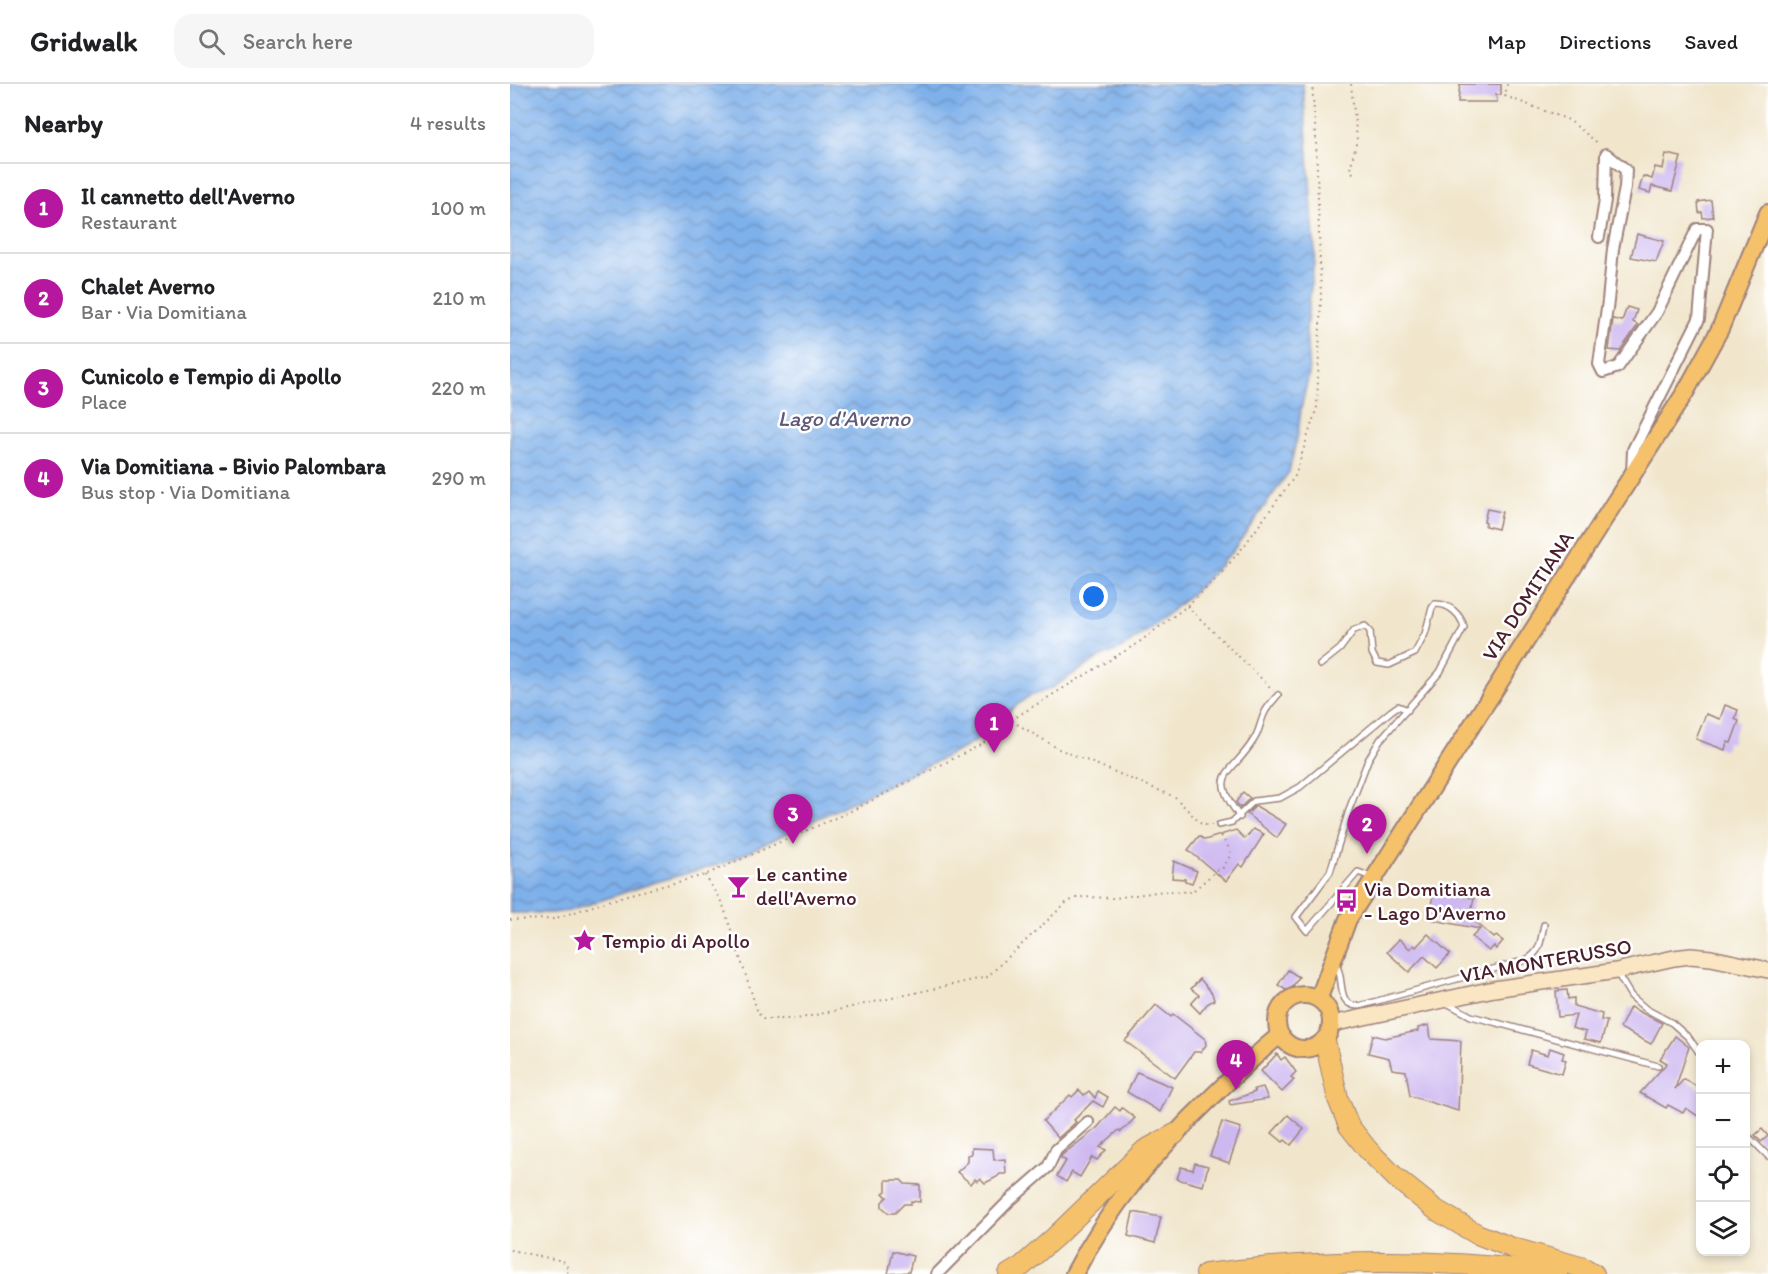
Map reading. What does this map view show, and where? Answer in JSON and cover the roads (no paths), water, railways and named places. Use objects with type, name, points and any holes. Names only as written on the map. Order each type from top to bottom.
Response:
[{"type":"highway","points":[[1328,1032],[1338,1099],[1349,1125],[1358,1139],[1381,1164],[1415,1195],[1454,1222],[1495,1242],[1584,1268],[1594,1274]]},
{"type":"highway","points":[[1009,1274],[1022,1266],[1055,1237],[1145,1150],[1174,1134]]},
{"type":"highway","points":[[1206,1274],[1360,1262],[1503,1268],[1557,1274]]},
{"type":"main road","name":"VIA DOMITIANA","points":[[1319,998],[1348,919],[1686,391],[1720,328],[1768,213]]},
{"type":"main road","points":[[1298,995],[1312,995],[1319,998],[1329,1010],[1328,1032],[1312,1048],[1305,1050],[1291,1046],[1280,1035],[1278,1014],[1286,1002],[1298,995]]},
{"type":"main road","points":[[1074,1274],[1106,1218],[1123,1194],[1174,1134],[1261,1050],[1280,1035]]},
{"type":"street","points":[[1599,237],[1605,200],[1606,154],[1626,170],[1625,188],[1613,249],[1599,364],[1603,372],[1618,367],[1657,312],[1697,229],[1707,229],[1699,319],[1633,450],[1631,477]]},
{"type":"street","name":"VIA MONTERUSSO","points":[[1328,1032],[1442,1000],[1494,989],[1616,971],[1691,956],[1768,970]]},
{"type":"street","points":[[937,1274],[1008,1202],[1048,1167],[1056,1150],[1088,1122]]},
{"type":"lane","points":[[1320,665],[1340,649],[1354,630],[1365,626],[1370,631],[1372,653],[1377,663],[1389,665],[1415,653],[1425,634],[1435,604],[1442,604],[1458,614],[1464,627],[1440,672],[1380,740],[1368,760],[1350,807],[1330,872],[1296,918],[1307,931],[1358,872],[1374,878]]},
{"type":"lane","points":[[1239,817],[1224,790],[1222,781],[1226,772],[1254,740],[1264,713],[1278,695]]},
{"type":"lane","points":[[1219,825],[1232,822],[1254,801],[1280,798],[1300,787],[1398,706],[1408,710]]},
{"type":"lane","points":[[1331,965],[1338,969],[1342,978],[1341,992],[1345,1002],[1351,1006],[1359,1006],[1526,960],[1539,950],[1544,925]]},
{"type":"lane","points":[[1616,971],[1632,996],[1646,1009],[1672,1023],[1696,1047]]},
{"type":"lane","points":[[1442,1000],[1471,1016],[1658,1065]]},
{"type":"lane","points":[[1750,1138],[1768,1156]]},
{"type":"water","name":"Lago d'Averno","points":[[510,84],[1303,84],[1315,253],[1306,330],[1309,374],[1289,472],[1232,552],[1199,587],[1168,614],[1122,648],[1097,659],[1050,689],[1028,697],[1012,709],[995,729],[964,748],[727,862],[656,882],[569,911],[510,913]]},
{"type":"place","name":"Il cannetto dell'Averno","points":[[994,753]]},
{"type":"place","name":"Cunicolo e Tempio di Apollo","points":[[793,844]]},
{"type":"place","name":"Chalet Averno","points":[[1367,854]]},
{"type":"place","name":"Le cantine dell'Averno","points":[[738,886]]},
{"type":"place","name":"Via Domitiana - Lago D'Averno","points":[[1346,901]]},
{"type":"place","name":"Tempio di Apollo","points":[[584,941]]},
{"type":"place","name":"Via Domitiana - Bivio Palombara","points":[[1236,1090]]}]
